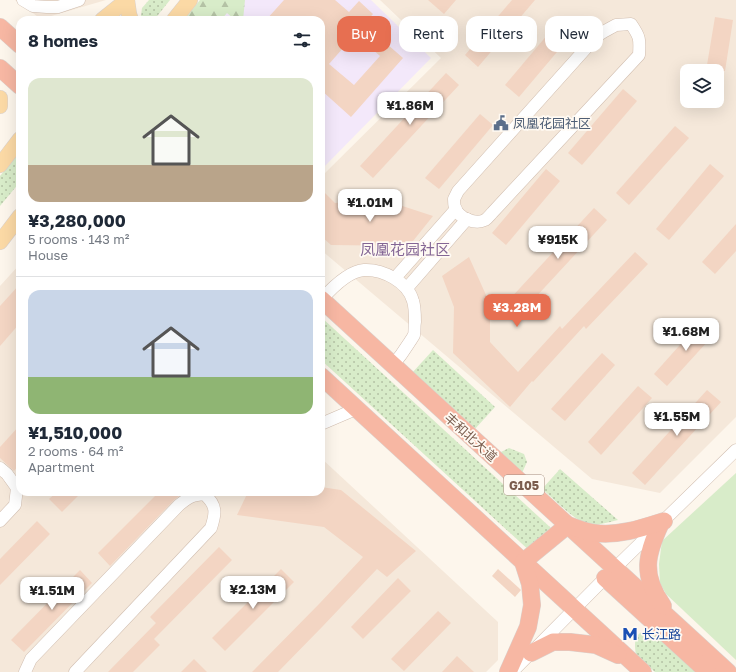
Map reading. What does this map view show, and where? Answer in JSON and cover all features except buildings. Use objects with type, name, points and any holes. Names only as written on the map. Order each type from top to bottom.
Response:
[{"type":"highway","points":[[0,68],[16,82]]},
{"type":"highway","name":"丰和北大道","points":[[325,303],[568,525],[610,573],[674,623],[728,672]]},
{"type":"highway","points":[[325,380],[643,672]]},
{"type":"highway","points":[[523,562],[568,525],[595,533],[617,534],[662,522]]},
{"type":"highway","points":[[662,522],[654,540],[649,557],[648,574],[655,595],[674,623]]},
{"type":"highway","points":[[508,672],[528,627],[532,605],[530,584],[523,562]]},
{"type":"highway","points":[[610,573],[708,672]]},
{"type":"highway","points":[[530,653],[553,642],[570,642],[596,645],[630,660]]},
{"type":"main road","points":[[107,16],[127,0]]},
{"type":"main road","points":[[115,16],[127,0]]},
{"type":"main road","points":[[127,0],[130,16]]},
{"type":"main road","points":[[177,16],[190,0]]},
{"type":"main road","points":[[0,99],[0,106]]},
{"type":"main road","points":[[0,165],[16,144]]},
{"type":"main road","points":[[0,242],[16,221]]},
{"type":"main road","points":[[0,242],[16,226]]},
{"type":"main road","points":[[0,227],[2,231],[0,236]]},
{"type":"street","points":[[23,0],[33,6],[58,7],[79,0]]},
{"type":"street","points":[[631,24],[640,41],[639,55],[485,220],[474,222],[467,219],[460,215],[456,209],[454,199],[458,191],[597,36],[616,25],[631,24]]},
{"type":"street","points":[[395,278],[456,209]]},
{"type":"street","points":[[407,288],[467,219]]},
{"type":"street","points":[[325,295],[342,279],[363,270],[383,273],[395,278],[407,288],[413,301],[415,316],[414,335],[403,353],[393,365]]},
{"type":"street","points":[[325,422],[356,409]]},
{"type":"street","points":[[512,672],[610,573],[736,450]]},
{"type":"street","points":[[0,468],[16,487]]},
{"type":"street","points":[[0,521],[15,505],[16,496]]},
{"type":"street","points":[[25,672],[31,659],[179,505],[192,496]]},
{"type":"street","points":[[75,672],[210,528],[214,518],[215,509],[210,496]]},
{"type":"shaded area","points":[[15,0],[106,0],[51,16],[37,16]]},
{"type":"shaded area","points":[[226,0],[371,0],[388,16],[337,16],[337,52],[391,52],[391,19],[399,27],[399,52],[425,52],[431,58],[325,166],[325,16],[212,16]]},
{"type":"shaded area","points":[[380,0],[736,0],[736,417],[660,493],[592,479],[325,253],[325,173],[441,58],[435,52],[458,52],[458,16],[399,16],[399,18]]},
{"type":"shaded area","points":[[16,268],[16,496],[325,496],[325,462],[498,622],[498,660],[486,672],[0,672],[0,286]]},
{"type":"green space","points":[[149,0],[170,0],[157,16],[141,16],[142,8]]},
{"type":"green space","points":[[200,0],[245,0],[243,16],[230,16],[227,13],[224,16],[187,16]]},
{"type":"green space","points":[[16,157],[16,187],[0,206],[0,176]]},
{"type":"green space","points":[[325,321],[551,528],[551,535],[532,553],[325,364]]},
{"type":"green space","points":[[433,350],[495,407],[474,430],[412,373]]},
{"type":"green space","points":[[509,448],[524,454],[527,462],[522,473],[499,453]]},
{"type":"green space","points":[[560,469],[618,520],[590,525],[579,520],[558,504],[542,489]]},
{"type":"green space","points":[[736,473],[736,660],[666,594],[660,583],[659,564],[662,541]]},
{"type":"green space","points":[[652,630],[699,672],[655,672],[636,655],[635,649],[637,636],[642,632]]},
{"type":"place","name":"凤凰花园社区","points":[[501,123]]},
{"type":"place","name":"长江路","points":[[630,634]]},
{"type":"district","name":"凤凰花园社区","points":[[405,249]]}]
